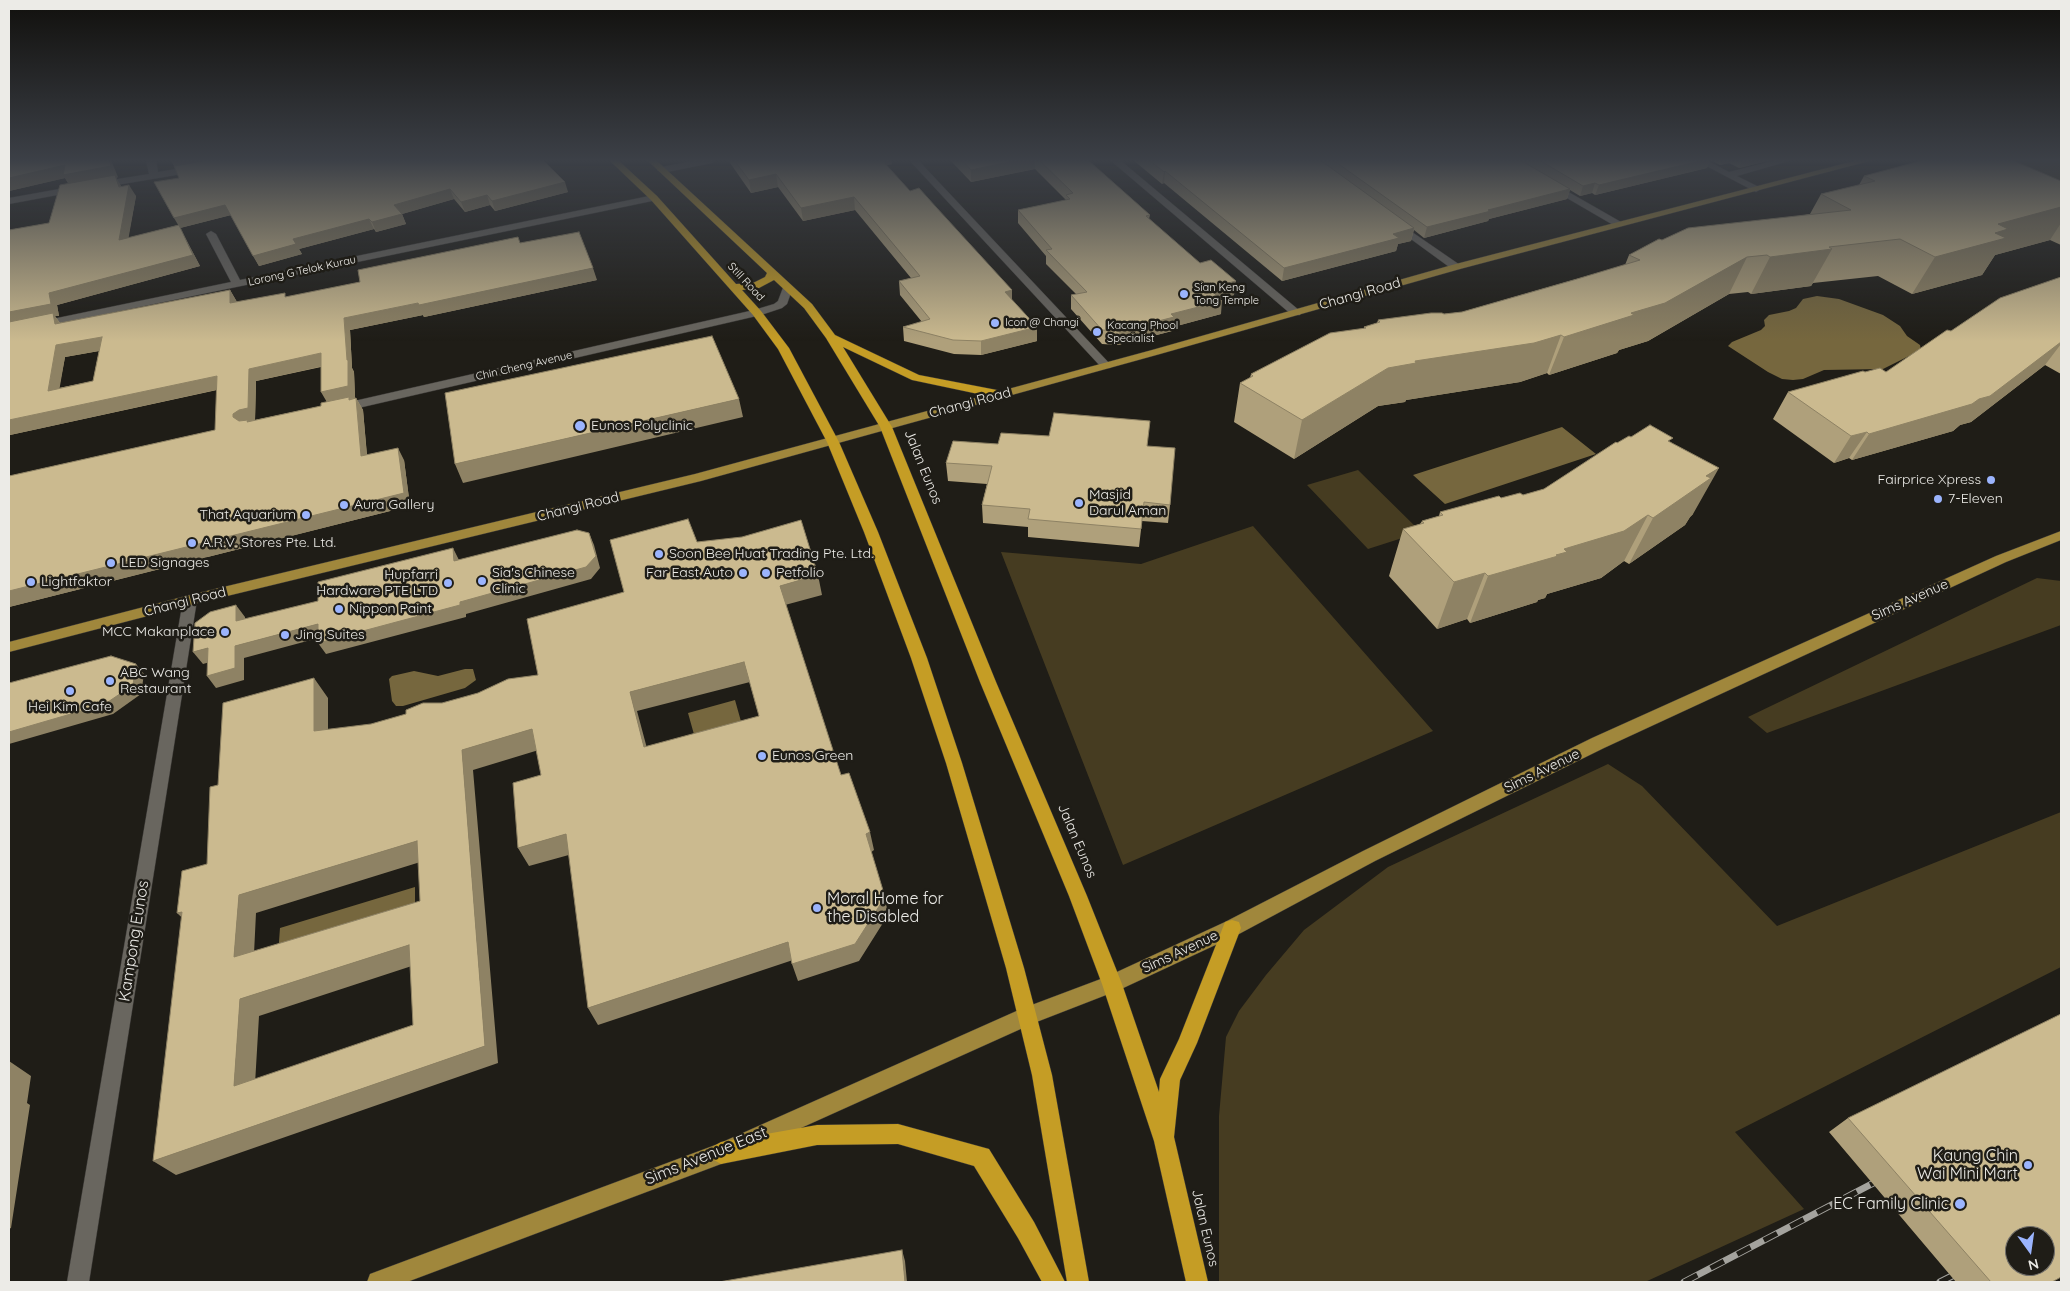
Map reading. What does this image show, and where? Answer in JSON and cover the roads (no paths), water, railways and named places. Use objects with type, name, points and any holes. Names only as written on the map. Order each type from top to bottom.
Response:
[{"type":"highway","name":"Still Road","points":[[673,220],[757,313],[783,348],[833,442]]},
{"type":"highway","name":"Still Road","points":[[716,220],[808,306],[831,337],[886,427]]},
{"type":"highway","points":[[732,287],[756,286],[770,278],[772,273]]},
{"type":"highway","points":[[831,337],[916,378],[1002,395]]},
{"type":"highway","name":"Jalan Eunos","points":[[886,427],[988,682],[1078,896],[1112,984],[1165,1141],[1197,1282]]},
{"type":"highway","points":[[833,442],[871,532],[919,658],[954,763],[1028,1016],[1042,1075],[1078,1282]]},
{"type":"highway","points":[[1165,1141],[1170,1078],[1187,1043],[1232,928]]},
{"type":"highway","points":[[720,1153],[817,1135],[898,1134],[980,1157],[1026,1230],[1054,1282]]},
{"type":"main road","name":"Changi Road","points":[[9,647],[190,600],[599,502],[833,442],[1456,267],[1633,220]]},
{"type":"main road","name":"Sims Avenue","points":[[1028,1016],[1112,984],[1232,928],[1370,856],[1598,743],[2001,559],[2061,535]]},
{"type":"main road","name":"Sims Avenue East","points":[[378,1282],[720,1153],[1028,1016]]},
{"type":"street","name":"Lorong G Telok Kurau","points":[[9,331],[546,220]]},
{"type":"street","points":[[969,220],[1106,366]]},
{"type":"street","points":[[1186,220],[1296,313]]},
{"type":"street","points":[[1390,220],[1456,267]]},
{"type":"street","points":[[1612,220],[1618,224]]},
{"type":"street","points":[[211,234],[237,284]]},
{"type":"street","name":"Chin Cheng Avenue","points":[[334,409],[757,313],[778,306],[783,302],[788,287]]},
{"type":"street","name":"Kampong Eunos","points":[[78,1282],[190,600]]},
{"type":"railway","points":[[1684,1282],[1885,1177]]},
{"type":"railway","points":[[1940,1282],[1964,1270]]},
{"type":"place","name":"Sian Keng Tong Temple","points":[[1184,294]]},
{"type":"place","name":"Icon @ Changi","points":[[995,323]]},
{"type":"place","name":"Kacang Phool Specialist","points":[[1097,332]]},
{"type":"place","name":"Eunos Polyclinic","points":[[580,426]]},
{"type":"place","name":"Fairprice Xpress","points":[[1991,480]]},
{"type":"place","name":"7-Eleven","points":[[1938,499]]},
{"type":"place","name":"Masjid Darul Aman","points":[[1079,503]]},
{"type":"place","name":"Aura Gallery","points":[[344,505]]},
{"type":"place","name":"That Aquarium","points":[[306,515]]},
{"type":"place","name":"A.R.V. Stores Pte. Ltd.","points":[[192,543]]},
{"type":"place","name":"Soon Bee Huat Trading Pte. Ltd.","points":[[659,554]]},
{"type":"place","name":"LED Signages","points":[[111,563]]},
{"type":"place","name":"Far East Auto","points":[[743,573]]},
{"type":"place","name":"Petfolio","points":[[766,573]]},
{"type":"place","name":"Sia's Chinese Clinic","points":[[482,581]]},
{"type":"place","name":"Lightfaktor","points":[[31,582]]},
{"type":"place","name":"Hupfarri Hardware PTE LTD","points":[[448,583]]},
{"type":"place","name":"Nippon Paint","points":[[339,609]]},
{"type":"place","name":"MCC Makanplace","points":[[225,632]]},
{"type":"place","name":"Jing Suites","points":[[285,635]]},
{"type":"place","name":"ABC Wang Restaurant","points":[[110,681]]},
{"type":"place","name":"Hei Kim Cafe","points":[[70,691]]},
{"type":"place","name":"Eunos Green","points":[[762,756]]},
{"type":"place","name":"Moral Home for the Disabled","points":[[817,908]]},
{"type":"place","name":"Kaung Chin Wai Mini Mart","points":[[2028,1165]]},
{"type":"place","name":"EC Family Clinic","points":[[1960,1204]]}]
